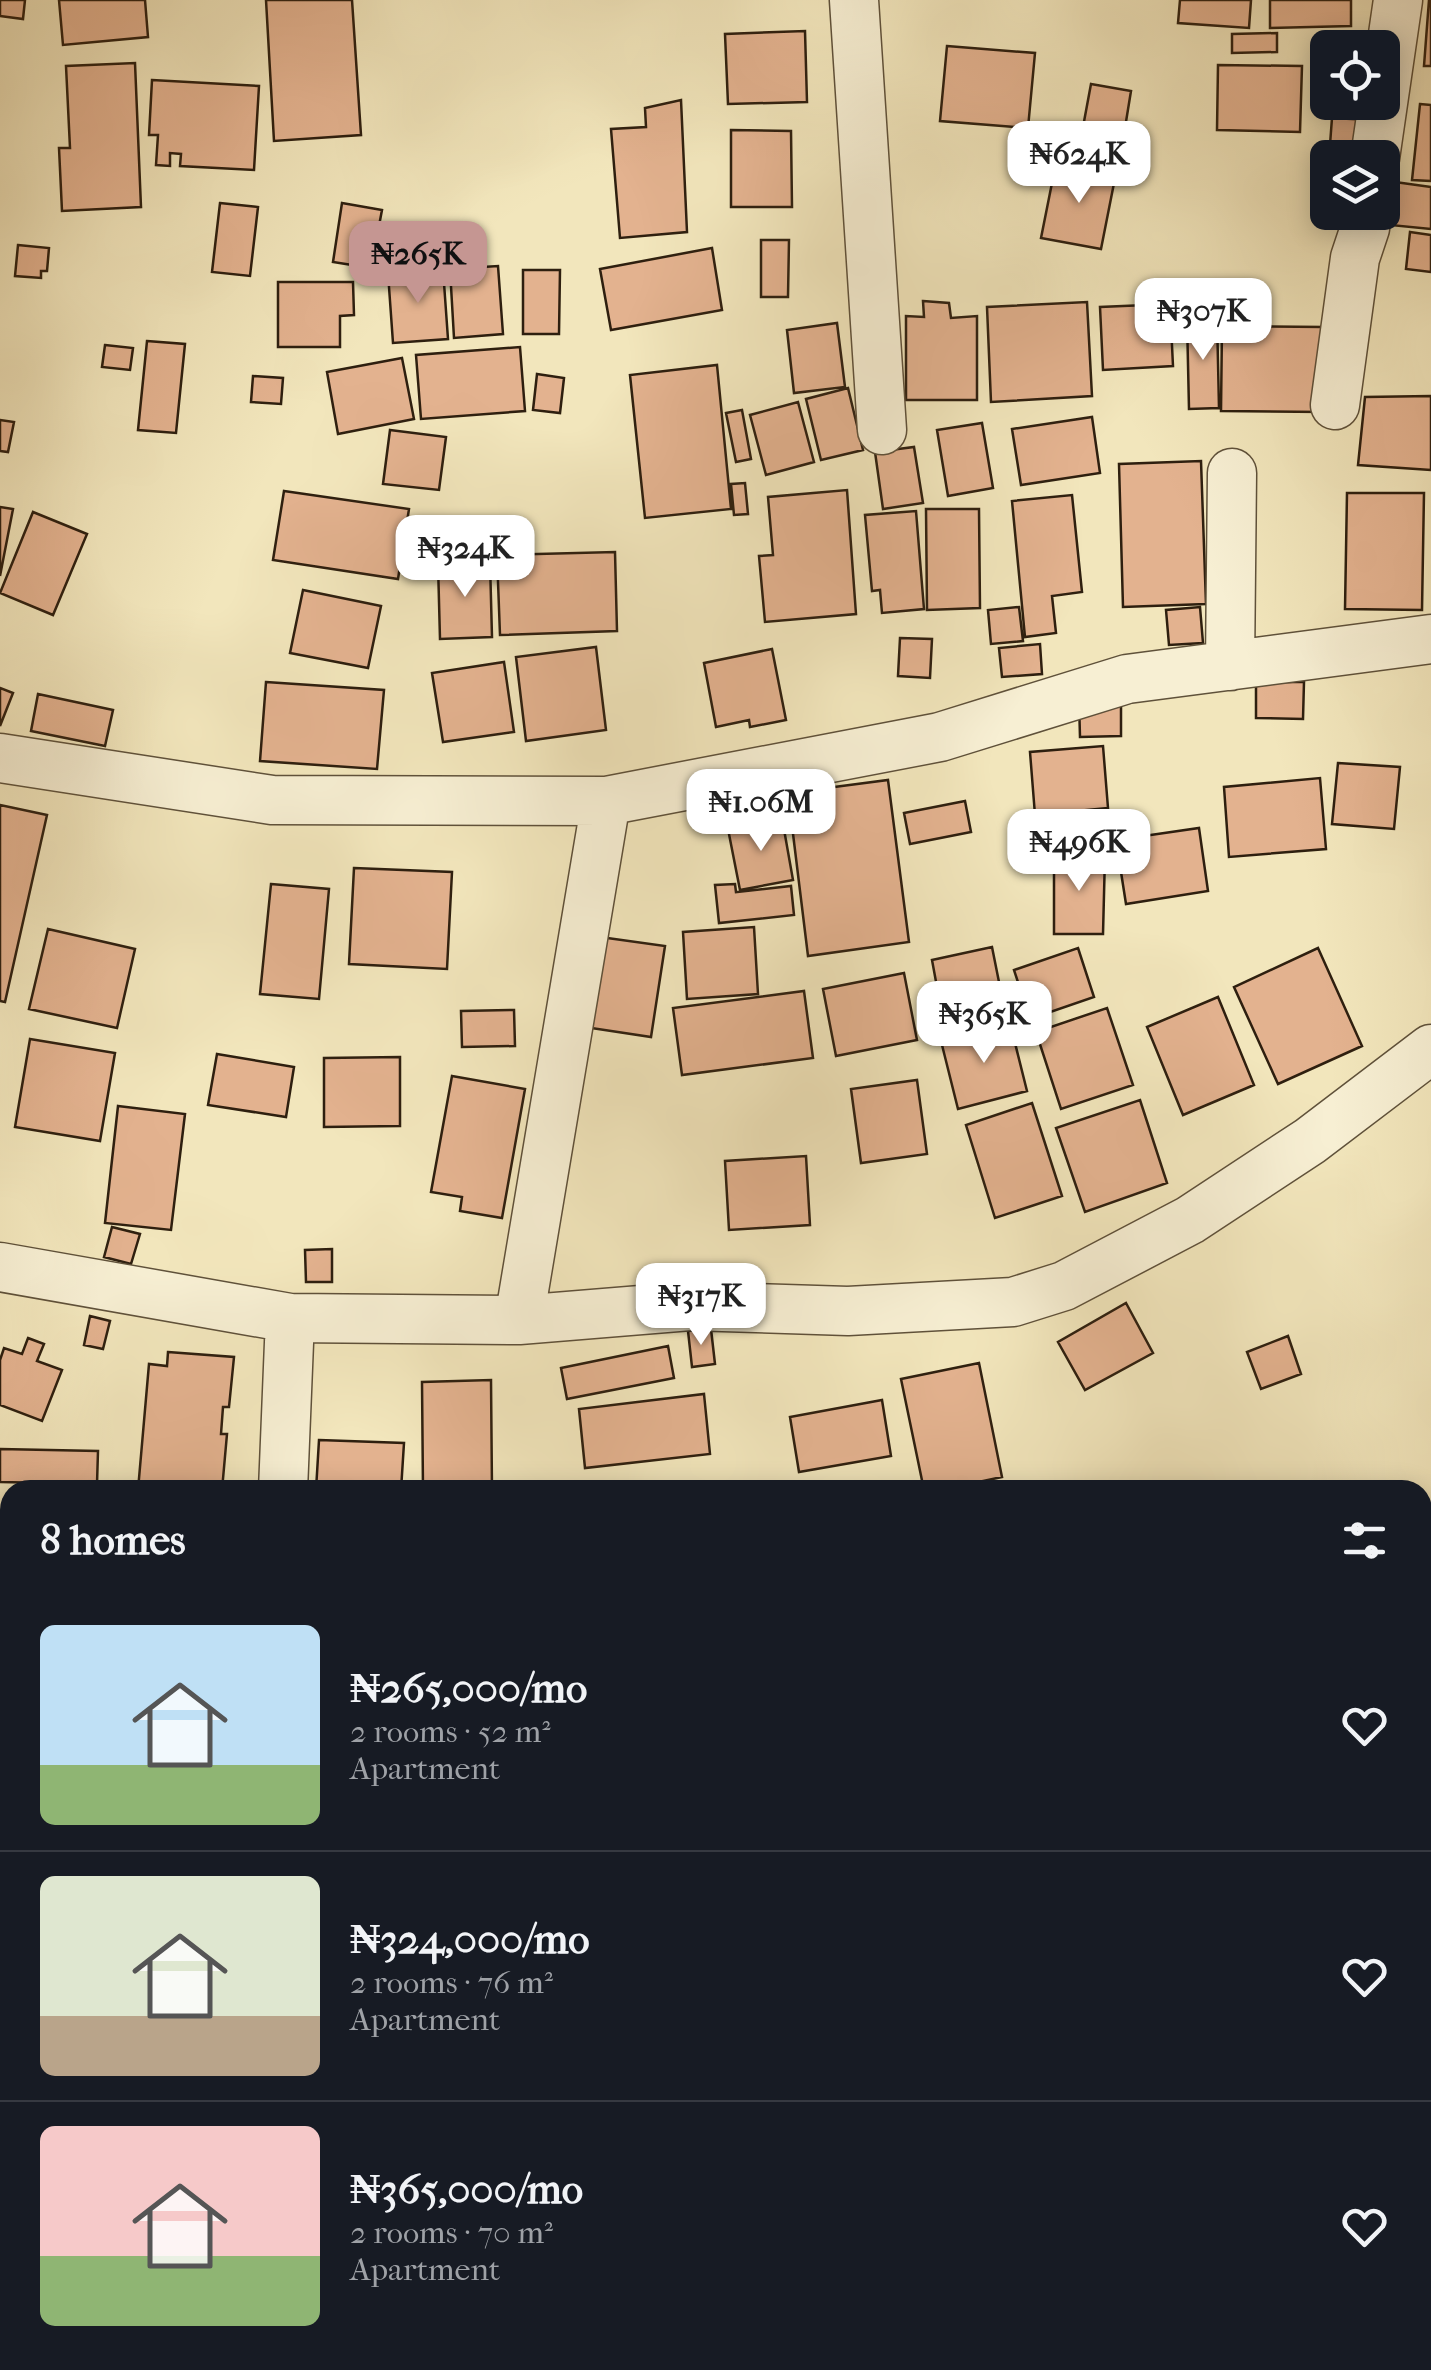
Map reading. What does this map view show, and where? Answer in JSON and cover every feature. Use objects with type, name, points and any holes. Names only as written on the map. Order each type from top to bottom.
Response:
[{"type":"street","points":[[854,0],[882,430]]},
{"type":"street","points":[[1378,140],[1398,0]]},
{"type":"street","points":[[1335,405],[1355,258],[1363,230]]},
{"type":"street","points":[[1230,666],[1232,474]]},
{"type":"street","points":[[0,758],[272,800],[606,801],[940,737],[1127,679],[1431,639]]},
{"type":"street","points":[[520,1320],[606,801]]},
{"type":"street","points":[[0,1267],[290,1318],[520,1320],[690,1306],[848,1312],[1013,1302],[1064,1286],[1190,1220],[1310,1141],[1431,1048]]},
{"type":"street","points":[[283,1480],[290,1318]]},
{"type":"building","points":[[0,0],[25,0],[23,19],[0,16]]},
{"type":"building","points":[[59,0],[145,0],[148,37],[63,45]]},
{"type":"building","points":[[266,0],[352,0],[361,135],[274,141]]},
{"type":"building","points":[[1180,0],[1251,0],[1249,28],[1178,23]]},
{"type":"building","points":[[1270,0],[1351,0],[1351,26],[1270,28]]},
{"type":"building","points":[[1429,0],[1431,66],[1424,66]]},
{"type":"building","points":[[805,31],[807,102],[728,104],[725,34]]},
{"type":"building","points":[[1277,33],[1277,52],[1232,53],[1232,34]]},
{"type":"building","points":[[947,46],[1035,53],[1028,128],[940,121]]},
{"type":"building","points":[[135,63],[141,207],[62,211],[59,148],[70,148],[66,66]]},
{"type":"building","points":[[1218,65],[1302,66],[1300,132],[1217,130]]},
{"type":"building","points":[[152,80],[259,86],[254,170],[180,166],[181,154],[170,153],[170,166],[156,165],[158,135],[149,135]]},
{"type":"building","points":[[1091,84],[1131,91],[1124,134],[1083,127]]},
{"type":"building","points":[[681,100],[687,232],[620,238],[611,129],[646,127],[645,108]]},
{"type":"building","points":[[1420,104],[1431,105],[1431,181],[1412,180]]},
{"type":"building","points":[[1332,120],[1371,120],[1369,140],[1330,140]]},
{"type":"building","points":[[731,130],[791,131],[792,207],[731,207]]},
{"type":"building","points":[[1056,163],[1116,173],[1101,249],[1041,238]]},
{"type":"building","points":[[1400,183],[1431,187],[1431,229],[1400,226]]},
{"type":"building","points":[[220,203],[258,207],[250,276],[212,272]]},
{"type":"building","points":[[342,203],[382,210],[371,268],[333,262]]},
{"type":"building","points":[[1410,232],[1431,235],[1431,272],[1406,269]]},
{"type":"building","points":[[761,240],[789,240],[788,297],[761,297]]},
{"type":"building","points":[[18,245],[49,248],[47,271],[41,271],[41,278],[15,276]]},
{"type":"building","points":[[712,248],[722,310],[611,330],[600,269]]},
{"type":"building","points":[[498,266],[503,334],[454,338],[450,269]]},
{"type":"building","points":[[443,269],[448,339],[393,343],[388,273]]},
{"type":"building","points":[[523,270],[560,270],[559,334],[523,334]]},
{"type":"building","points":[[278,282],[353,282],[354,315],[340,316],[340,347],[278,347]]},
{"type":"building","points":[[923,301],[949,303],[951,318],[977,316],[977,400],[906,400],[906,316],[924,317]]},
{"type":"building","points":[[1087,302],[1092,396],[991,402],[987,307]]},
{"type":"building","points":[[1170,304],[1173,366],[1103,370],[1100,307]]},
{"type":"building","points":[[1217,317],[1219,408],[1189,409],[1187,319]]},
{"type":"building","points":[[837,323],[845,387],[794,393],[787,330]]},
{"type":"building","points":[[1222,326],[1324,327],[1323,412],[1221,411]]},
{"type":"building","points":[[147,341],[185,344],[176,433],[138,430]]},
{"type":"building","points":[[105,345],[133,348],[130,370],[102,367]]},
{"type":"building","points":[[520,347],[525,411],[421,419],[416,355]]},
{"type":"building","points":[[402,358],[414,419],[338,434],[327,372]]},
{"type":"building","points":[[717,365],[731,509],[645,518],[630,375]]},
{"type":"building","points":[[537,374],[564,378],[560,413],[533,410]]},
{"type":"building","points":[[253,376],[283,378],[281,404],[251,402]]},
{"type":"building","points":[[848,388],[863,450],[821,460],[806,399]]},
{"type":"building","points":[[1431,396],[1431,470],[1358,465],[1365,397]]},
{"type":"building","points":[[798,402],[814,462],[766,475],[750,415]]},
{"type":"building","points":[[742,410],[751,459],[736,462],[726,413]]},
{"type":"building","points":[[1092,417],[1100,473],[1021,485],[1012,429]]},
{"type":"building","points":[[0,420],[14,422],[8,452],[0,451]]},
{"type":"building","points":[[982,423],[993,488],[948,496],[937,430]]},
{"type":"building","points":[[390,430],[446,437],[439,490],[383,484]]},
{"type":"building","points":[[914,447],[923,503],[883,509],[875,452]]},
{"type":"building","points":[[1201,461],[1206,604],[1123,607],[1119,464]]},
{"type":"building","points":[[745,483],[748,514],[734,515],[731,484]]},
{"type":"building","points":[[847,490],[856,614],[765,622],[759,556],[773,555],[768,497]]},
{"type":"building","points":[[284,491],[409,509],[398,579],[273,560]]},
{"type":"building","points":[[1347,493],[1424,493],[1422,610],[1345,609]]},
{"type":"building","points":[[1072,495],[1082,592],[1052,596],[1056,633],[1025,637],[1012,501]]},
{"type":"building","points":[[0,507],[13,509],[0,576]]},
{"type":"building","points":[[926,509],[979,509],[980,608],[927,610]]},
{"type":"building","points":[[916,511],[924,609],[882,613],[880,590],[872,591],[865,515]]},
{"type":"building","points":[[33,512],[87,534],[53,615],[0,593]]},
{"type":"building","points":[[615,552],[617,631],[500,635],[497,555]]},
{"type":"building","points":[[490,562],[492,637],[440,639],[438,564]]},
{"type":"building","points":[[303,590],[381,606],[368,668],[290,653]]},
{"type":"building","points":[[1019,607],[1023,641],[991,644],[988,610]]},
{"type":"building","points":[[1200,607],[1203,643],[1169,645],[1166,610]]},
{"type":"building","points":[[900,638],[932,639],[930,678],[898,676]]},
{"type":"building","points":[[1040,644],[1042,674],[1002,677],[999,648]]},
{"type":"building","points":[[596,647],[606,730],[526,741],[516,657]]},
{"type":"building","points":[[772,649],[786,720],[750,727],[749,720],[716,727],[704,663]]},
{"type":"building","points":[[504,662],[514,732],[443,742],[432,673]]},
{"type":"building","points":[[266,682],[384,690],[377,769],[260,761]]},
{"type":"building","points":[[1256,682],[1304,682],[1303,719],[1256,718]]},
{"type":"building","points":[[0,688],[13,693],[0,726]]},
{"type":"building","points":[[38,694],[113,710],[105,746],[31,731]]},
{"type":"building","points":[[1121,700],[1121,736],[1080,737],[1079,701]]},
{"type":"building","points":[[1103,746],[1108,808],[1035,815],[1030,752]]},
{"type":"building","points":[[1338,763],[1400,767],[1394,829],[1332,824]]},
{"type":"building","points":[[1320,778],[1326,849],[1229,857],[1224,787]]},
{"type":"building","points":[[888,780],[909,942],[808,956],[788,793]]},
{"type":"building","points":[[965,801],[971,832],[910,844],[904,813]]},
{"type":"building","points":[[0,805],[47,815],[5,1002],[0,1001]]},
{"type":"building","points":[[782,818],[793,880],[740,890],[728,829]]},
{"type":"building","points":[[1199,828],[1208,891],[1126,904],[1116,840]]},
{"type":"building","points":[[1054,854],[1105,855],[1103,934],[1054,934]]},
{"type":"building","points":[[354,868],[452,872],[447,969],[349,964]]},
{"type":"building","points":[[271,884],[329,889],[319,999],[260,994]]},
{"type":"building","points":[[735,884],[736,892],[791,886],[794,915],[719,923],[715,885]]},
{"type":"building","points":[[754,927],[758,994],[687,999],[683,932]]},
{"type":"building","points":[[48,929],[135,949],[117,1028],[29,1009]]},
{"type":"building","points":[[593,936],[665,946],[651,1037],[578,1026]]},
{"type":"building","points":[[992,947],[1005,1012],[944,1025],[932,960]]},
{"type":"building","points":[[1078,948],[1094,997],[1030,1019],[1014,970]]},
{"type":"building","points":[[1318,948],[1362,1046],[1278,1084],[1234,987]]},
{"type":"building","points":[[904,973],[917,1040],[836,1056],[823,989]]},
{"type":"building","points":[[804,991],[813,1058],[682,1075],[673,1008]]},
{"type":"building","points":[[1218,997],[1254,1085],[1183,1115],[1147,1027]]},
{"type":"building","points":[[1107,1008],[1133,1085],[1061,1109],[1036,1032]]},
{"type":"building","points":[[514,1010],[515,1046],[462,1047],[461,1011]]},
{"type":"building","points":[[1010,1023],[1027,1091],[958,1109],[941,1041]]},
{"type":"building","points":[[30,1039],[115,1053],[100,1141],[15,1127]]},
{"type":"building","points":[[217,1054],[294,1067],[286,1117],[208,1105]]},
{"type":"building","points":[[400,1057],[400,1126],[324,1127],[324,1058]]},
{"type":"building","points":[[452,1076],[525,1089],[502,1218],[460,1211],[462,1197],[431,1192]]},
{"type":"building","points":[[917,1080],[927,1154],[861,1163],[851,1089]]},
{"type":"building","points":[[1140,1100],[1167,1183],[1085,1212],[1056,1128]]},
{"type":"building","points":[[1032,1103],[1062,1196],[995,1218],[966,1125]]},
{"type":"building","points":[[118,1106],[185,1114],[171,1230],[105,1223]]},
{"type":"building","points":[[806,1156],[810,1225],[729,1230],[725,1161]]},
{"type":"building","points":[[112,1227],[140,1234],[131,1264],[104,1257]]},
{"type":"building","points":[[332,1249],[332,1282],[306,1282],[305,1250]]},
{"type":"building","points":[[1126,1303],[1153,1353],[1085,1390],[1058,1342]]},
{"type":"building","points":[[90,1316],[110,1321],[103,1349],[84,1345]]},
{"type":"building","points":[[711,1329],[715,1364],[692,1367],[688,1331]]},
{"type":"building","points":[[1288,1336],[1301,1374],[1261,1389],[1247,1352]]},
{"type":"building","points":[[28,1338],[44,1344],[37,1361],[62,1370],[42,1421],[0,1405],[0,1360],[4,1348],[22,1354]]},
{"type":"building","points":[[668,1346],[674,1378],[567,1399],[561,1368]]},
{"type":"building","points":[[168,1352],[234,1357],[229,1407],[223,1407],[221,1434],[227,1434],[223,1480],[139,1480],[149,1364],[167,1366]]},
{"type":"building","points":[[979,1363],[1002,1477],[922,1480],[901,1379]]},
{"type":"building","points":[[491,1380],[492,1480],[423,1480],[422,1382]]},
{"type":"building","points":[[704,1394],[710,1454],[585,1468],[579,1409]]},
{"type":"building","points":[[882,1400],[891,1456],[799,1472],[790,1417]]},
{"type":"building","points":[[319,1440],[404,1443],[402,1480],[317,1480]]},
{"type":"building","points":[[0,1449],[98,1451],[97,1480],[0,1480]]}]
